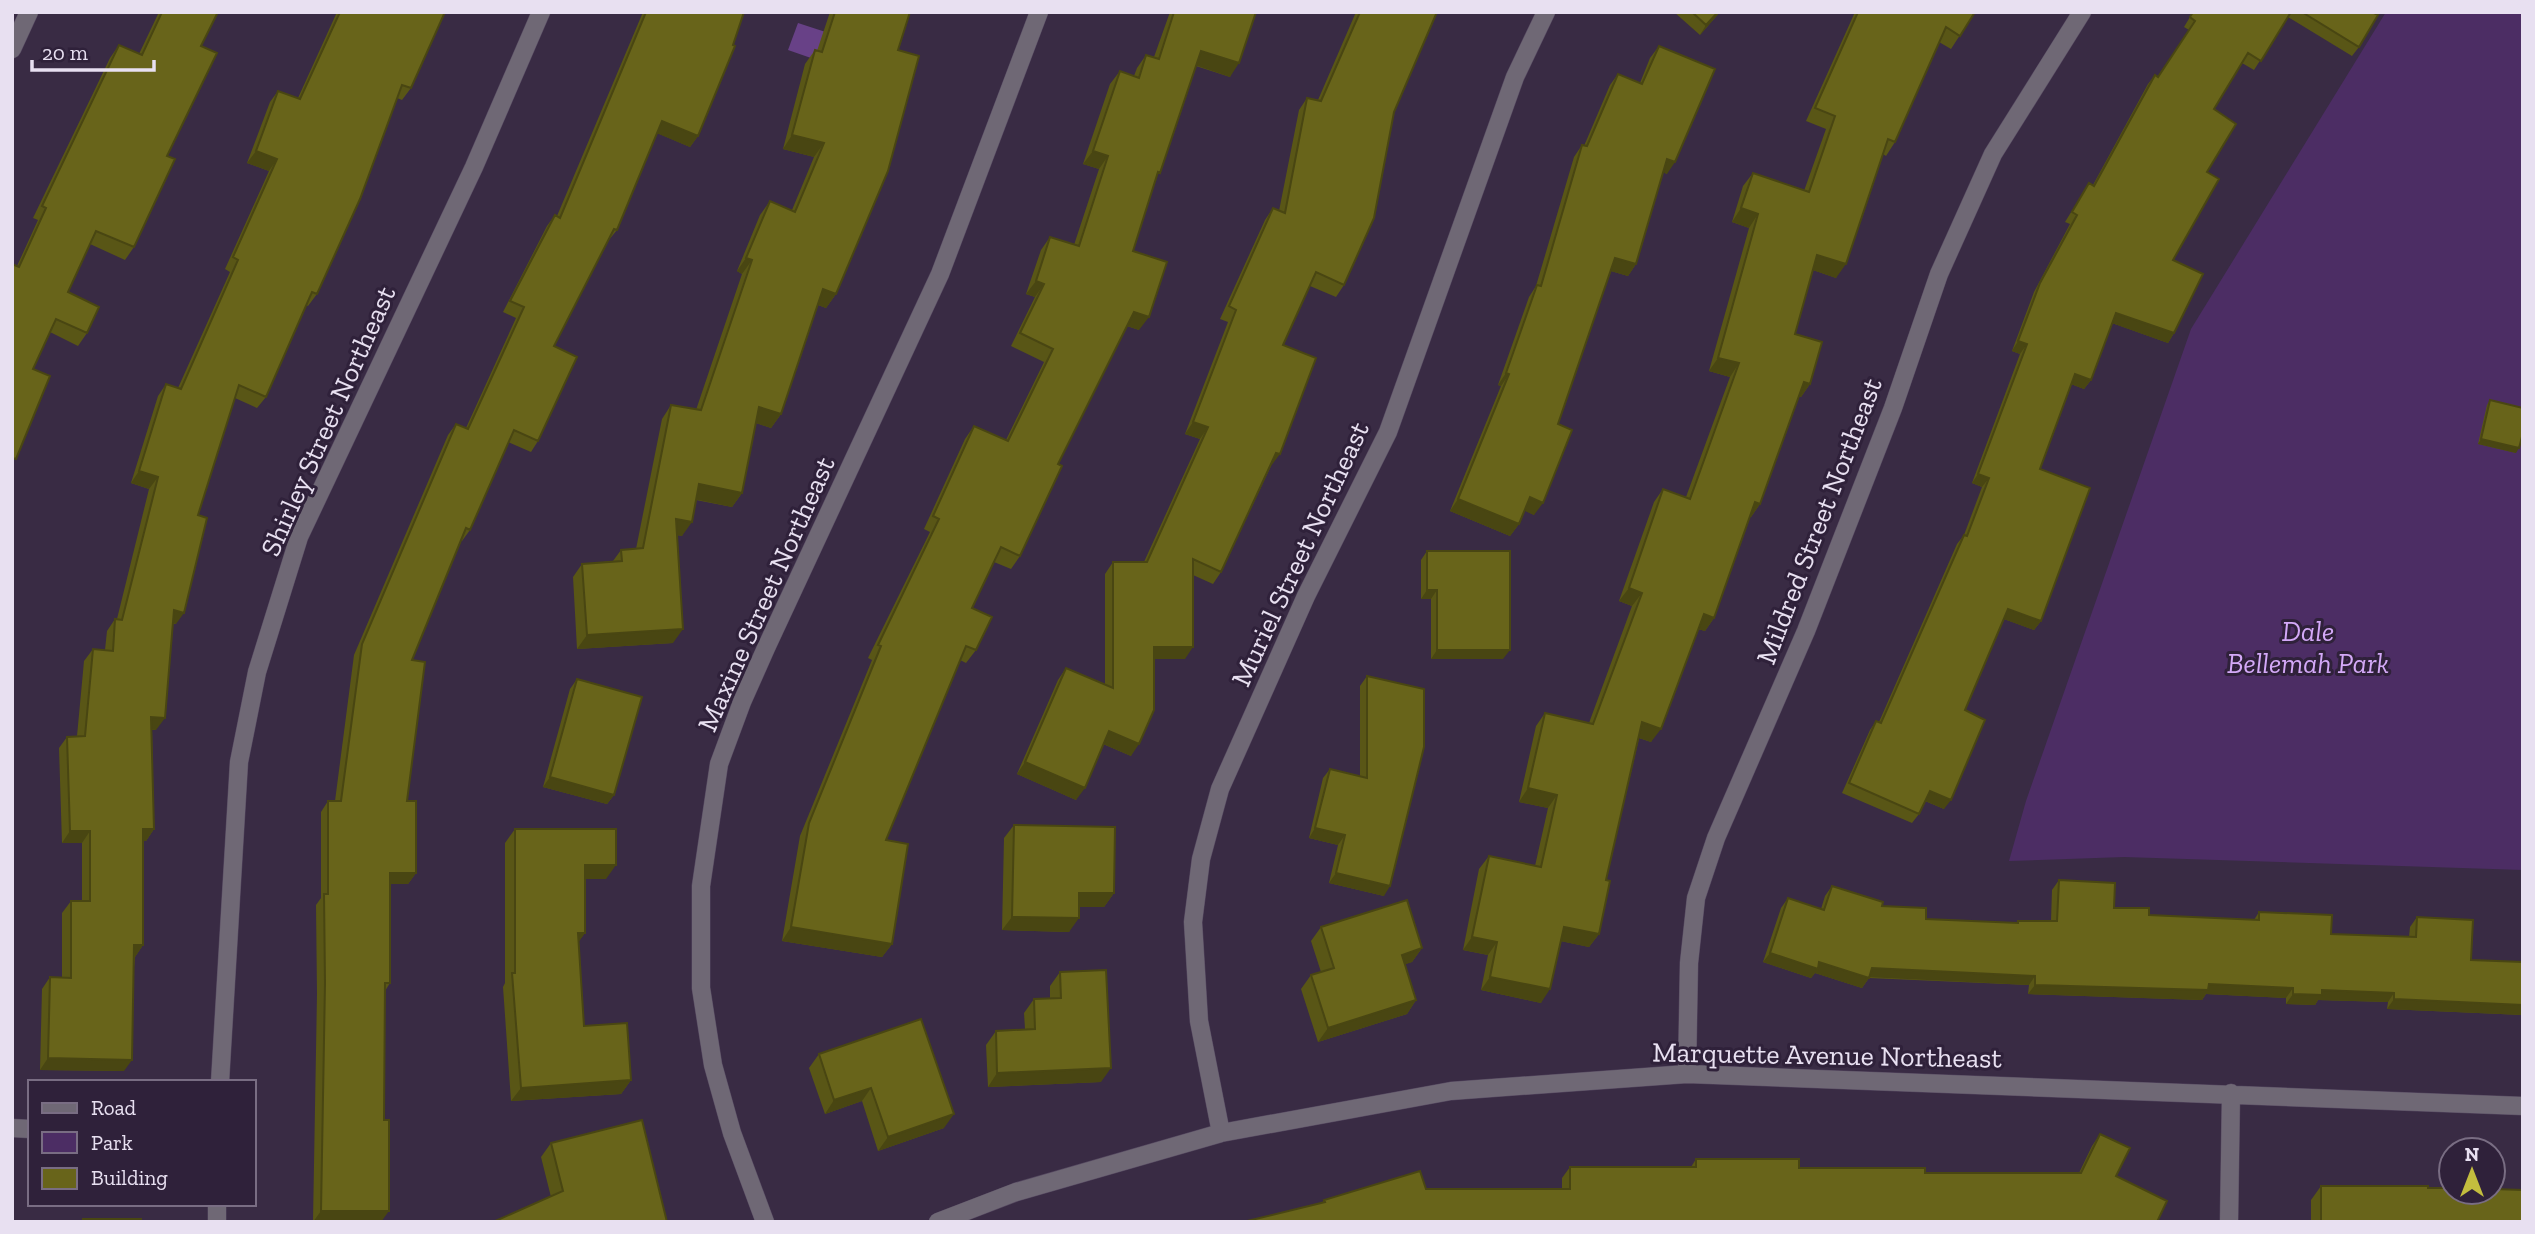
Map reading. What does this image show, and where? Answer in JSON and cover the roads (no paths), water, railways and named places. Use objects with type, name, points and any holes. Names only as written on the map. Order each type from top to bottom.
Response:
[{"type":"street","points":[[12,49],[29,12]]},
{"type":"street","name":"Shirley Street Northeast","points":[[220,1080],[239,762],[257,672],[299,537],[474,167],[541,12]]},
{"type":"street","name":"Maxine Street Northeast","points":[[765,1222],[732,1133],[713,1065],[701,988],[701,886],[719,764],[766,648],[940,274],[1039,12]]},
{"type":"street","name":"Muriel Street Northeast","points":[[1221,1133],[1199,1021],[1193,922],[1201,859],[1220,789],[1306,596],[1388,432],[1515,77],[1546,12]]},
{"type":"street","name":"Mildred Street Northeast","points":[[1687,1073],[1689,963],[1696,898],[1716,838],[1816,607],[1893,408],[1939,274],[1993,154],[2082,12]]},
{"type":"street","name":"Marquette Avenue Northeast","points":[[938,1222],[1016,1192],[1221,1133],[1451,1091],[1687,1073],[2523,1106]]},
{"type":"street","points":[[2229,1222],[2231,1093]]},
{"type":"park label","name":"Dale Bellemah Park","points":[[2308,647]]}]
